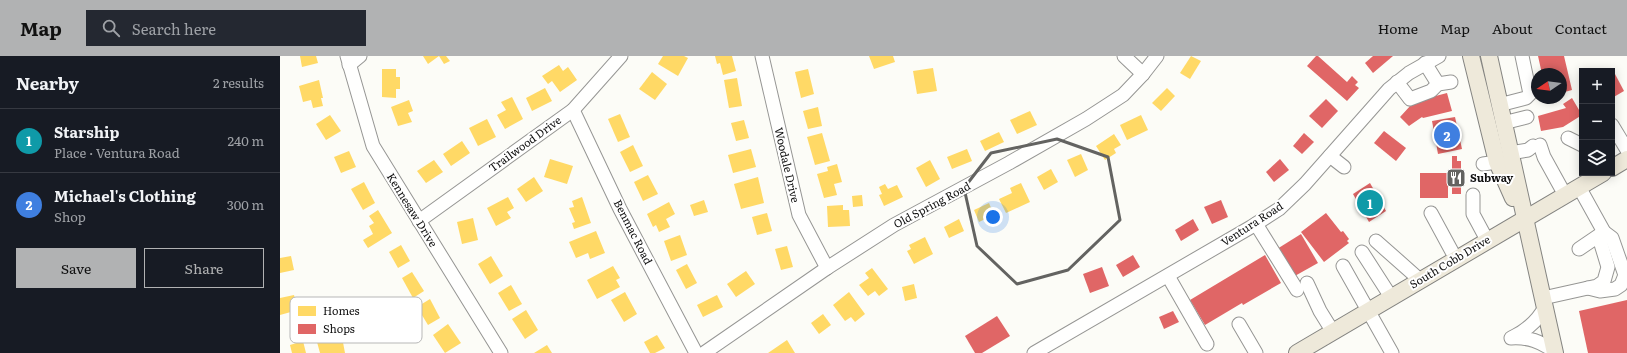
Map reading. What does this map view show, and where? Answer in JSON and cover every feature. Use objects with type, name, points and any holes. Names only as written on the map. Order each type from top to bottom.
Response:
[{"type":"main road","points":[[1471,56],[1497,160],[1511,195],[1524,219],[1555,353]]},
{"type":"main road","points":[[1488,56],[1503,123],[1497,160]]},
{"type":"main road","name":"South Cobb Drive","points":[[1297,353],[1598,176]]},
{"type":"street","points":[[348,60],[360,56]]},
{"type":"street","name":"Trailwood Drive","points":[[419,221],[573,110],[621,56]]},
{"type":"street","name":"Woodale Drive","points":[[762,56],[799,215],[828,268]]},
{"type":"street","points":[[1124,56],[1143,74]]},
{"type":"street","name":"Old Spring Road","points":[[704,353],[828,268],[894,225],[1009,163],[1086,119],[1123,95],[1143,74],[1157,56]]},
{"type":"street","name":"Ventura Road","points":[[1034,353],[1256,224],[1279,208],[1305,184],[1397,82],[1424,63],[1439,56]]},
{"type":"street","points":[[1499,105],[1526,98],[1530,94],[1522,56]]},
{"type":"street","name":"Kennesaw Drive","points":[[348,60],[373,146],[501,353]]},
{"type":"street","points":[[1424,63],[1438,84]]},
{"type":"street","points":[[1397,82],[1410,99],[1431,91],[1438,84],[1451,82]]},
{"type":"street","name":"Benmac Road","points":[[573,110],[620,209],[696,353]]},
{"type":"street","points":[[1503,123],[1527,117]]},
{"type":"street","points":[[1615,137],[1621,160]]},
{"type":"street","points":[[1568,138],[1579,144]]},
{"type":"street","points":[[1497,160],[1536,146],[1604,232],[1612,238],[1616,245],[1624,270],[1624,279],[1621,285],[1615,289],[1600,290],[1588,288]]},
{"type":"street","points":[[1330,156],[1344,167]]},
{"type":"street","points":[[1473,195],[1473,214],[1487,240]]},
{"type":"street","points":[[1431,213],[1456,259]]},
{"type":"street","points":[[1256,224],[1320,310],[1333,332]]},
{"type":"street","points":[[1579,249],[1604,232]]},
{"type":"street","points":[[1555,353],[1544,344],[1532,339],[1511,338],[1529,327],[1538,318],[1544,302],[1601,284],[1607,272],[1606,261],[1601,244],[1604,232]]},
{"type":"street","points":[[1376,241],[1420,280]]},
{"type":"street","points":[[1362,252],[1391,298]]},
{"type":"street","points":[[1343,266],[1392,353]]},
{"type":"street","points":[[1168,276],[1207,344]]},
{"type":"street","points":[[1239,324],[1256,353]]},
{"type":"highlighted area","points":[[1057,139],[1108,157],[1120,220],[1068,270],[1017,284],[977,246],[964,188],[991,153]]},
{"type":"building: Homes","points":[[300,56],[316,56],[318,63],[302,67]]},
{"type":"building: Homes","points":[[423,56],[439,56],[428,64]]},
{"type":"building: Homes","points":[[439,56],[446,56],[450,61],[444,64]]},
{"type":"building: Homes","points":[[663,56],[684,56],[688,58],[678,76],[658,64]]},
{"type":"building: Homes","points":[[715,56],[732,56],[736,71],[723,75],[720,63],[717,64]]},
{"type":"building: Homes","points":[[869,56],[893,56],[895,62],[874,69]]},
{"type":"building: Homes","points":[[1191,56],[1201,61],[1190,79],[1180,73]]},
{"type":"building: Homes","points":[[559,65],[563,71],[568,67],[577,80],[560,92],[552,81],[548,84],[542,76]]},
{"type":"building: Homes","points":[[933,68],[937,91],[917,94],[913,71]]},
{"type":"building: Homes","points":[[382,69],[396,69],[396,77],[400,77],[400,89],[396,89],[396,98],[382,97]]},
{"type":"building: Homes","points":[[808,69],[814,94],[801,98],[795,72]]},
{"type":"building: Homes","points":[[652,72],[667,84],[655,100],[639,89]]},
{"type":"building: Homes","points":[[737,78],[742,106],[729,108],[724,80]]},
{"type":"building: Homes","points":[[319,80],[323,98],[321,98],[323,106],[313,108],[311,100],[303,102],[299,86]]},
{"type":"building: Homes","points":[[545,88],[552,101],[532,111],[526,98]]},
{"type":"building: Homes","points":[[1167,88],[1175,96],[1161,111],[1152,103]]},
{"type":"building: Homes","points":[[512,97],[523,119],[505,129],[497,115],[506,110],[501,102]]},
{"type":"building: Homes","points":[[409,100],[413,111],[408,113],[412,122],[398,126],[391,107]]},
{"type":"building: Homes","points":[[818,107],[822,126],[808,129],[803,111]]},
{"type":"building: Homes","points":[[1030,111],[1037,125],[1017,134],[1010,120]]},
{"type":"building: Homes","points":[[620,114],[630,137],[618,142],[608,119]]},
{"type":"building: Homes","points":[[330,115],[341,131],[326,140],[316,124]]},
{"type":"building: Homes","points":[[1141,115],[1148,130],[1127,140],[1120,125]]},
{"type":"building: Homes","points":[[487,119],[496,137],[478,146],[469,128]]},
{"type":"building: Homes","points":[[744,120],[749,138],[736,141],[731,123]]},
{"type":"building: Homes","points":[[999,132],[1004,142],[985,151],[980,141]]},
{"type":"building: Homes","points":[[822,133],[830,161],[815,165],[807,137]]},
{"type":"building: Homes","points":[[1114,134],[1121,145],[1114,149],[1116,153],[1105,160],[1096,146]]},
{"type":"building: Homes","points":[[462,141],[470,153],[451,166],[443,154]]},
{"type":"building: Homes","points":[[633,145],[643,166],[630,172],[620,152]]},
{"type":"building: Homes","points":[[751,149],[756,167],[733,173],[728,155]]},
{"type":"building: Homes","points":[[967,149],[972,161],[952,169],[947,157]]},
{"type":"building: Homes","points":[[349,151],[356,167],[341,173],[334,157]]},
{"type":"building: Homes","points":[[1081,154],[1088,170],[1075,177],[1067,160]]},
{"type":"building: Homes","points":[[550,159],[573,166],[567,184],[544,177]]},
{"type":"building: Homes","points":[[434,160],[443,172],[426,183],[417,171]]},
{"type":"building: Homes","points":[[930,160],[940,179],[926,187],[916,168]]},
{"type":"building: Homes","points":[[837,164],[842,182],[834,184],[837,195],[824,198],[817,174],[828,171],[827,167]]},
{"type":"building: Homes","points":[[1051,169],[1058,182],[1044,190],[1037,177]]},
{"type":"building: Homes","points":[[648,175],[658,194],[643,201],[634,182]]},
{"type":"building: Homes","points":[[534,177],[543,191],[526,202],[517,189]]},
{"type":"building: Homes","points":[[758,177],[764,203],[741,209],[734,184]]},
{"type":"building: Homes","points":[[364,182],[375,203],[363,210],[351,189]]},
{"type":"building: Homes","points":[[1021,183],[1030,202],[1006,213],[999,199],[1012,193],[1010,188]]},
{"type":"building: Homes","points":[[885,184],[888,189],[897,185],[903,197],[884,206],[879,195],[882,194],[879,187]]},
{"type":"building: Homes","points":[[862,195],[863,206],[853,207],[852,196]]},
{"type":"building: Homes","points":[[508,197],[514,208],[507,212],[511,218],[496,226],[487,208]]},
{"type":"building: Homes","points":[[582,197],[591,223],[574,229],[572,223],[575,222],[569,208],[574,207],[572,201]]},
{"type":"building: Homes","points":[[704,200],[708,212],[694,216],[690,205]]},
{"type":"building: Homes","points":[[669,202],[675,214],[666,219],[670,227],[659,232],[656,225],[653,227],[647,214]]},
{"type":"building: Homes","points":[[989,203],[994,215],[979,222],[974,210]]},
{"type":"building: Homes","points":[[843,205],[843,210],[849,210],[850,226],[828,227],[827,206]]},
{"type":"building: Homes","points":[[378,210],[392,233],[368,248],[363,240],[373,234],[369,226],[374,223],[369,216]]},
{"type":"building: Homes","points":[[767,213],[772,231],[757,235],[752,217]]},
{"type":"building: Homes","points":[[473,218],[478,240],[462,244],[457,222]]},
{"type":"building: Homes","points":[[959,219],[964,231],[949,238],[944,227]]},
{"type":"building: Homes","points":[[596,231],[605,253],[590,259],[588,253],[576,258],[569,242]]},
{"type":"building: Homes","points":[[680,235],[687,255],[671,261],[664,241]]},
{"type":"building: Homes","points":[[925,237],[933,254],[914,264],[907,251],[911,249],[909,245]]},
{"type":"building: Homes","points":[[401,245],[410,261],[398,268],[389,252]]},
{"type":"building: Homes","points":[[787,246],[793,267],[781,270],[775,249]]},
{"type":"building: Homes","points":[[291,256],[294,270],[280,273],[280,258]]},
{"type":"building: Homes","points":[[491,256],[503,276],[490,284],[478,264]]},
{"type":"building: Homes","points":[[687,264],[697,283],[686,289],[676,270]]},
{"type":"building: Homes","points":[[613,266],[620,278],[616,280],[620,287],[597,299],[587,280]]},
{"type":"building: Homes","points":[[872,268],[888,289],[879,296],[875,291],[868,296],[859,285],[869,278],[865,273]]},
{"type":"building: Homes","points":[[746,271],[755,284],[736,297],[727,284]]},
{"type":"building: Homes","points":[[412,272],[424,291],[412,297],[402,278]]},
{"type":"building: Homes","points":[[914,284],[917,298],[905,301],[902,287]]},
{"type":"building: Homes","points":[[511,285],[522,304],[509,311],[498,293]]},
{"type":"building: Homes","points":[[625,292],[637,314],[624,322],[611,300]]},
{"type":"building: Homes","points":[[849,292],[865,314],[855,322],[851,317],[845,321],[833,305]]},
{"type":"building: Homes","points":[[294,295],[295,297],[290,297],[290,312],[280,315],[280,298]]},
{"type":"building: Homes","points":[[717,295],[723,307],[703,317],[697,305]]},
{"type":"building: Homes","points":[[430,299],[440,318],[428,325],[422,315],[422,304]]},
{"type":"building: Homes","points":[[526,310],[538,330],[525,339],[512,319]]},
{"type":"building: Homes","points":[[823,314],[831,325],[819,334],[811,323]]},
{"type":"building: Homes","points":[[448,324],[461,343],[445,353],[433,335]]},
{"type":"building: Homes","points":[[657,335],[665,348],[655,353],[650,353],[644,342]]},
{"type":"building: Homes","points":[[787,340],[795,353],[768,353]]},
{"type":"building: Homes","points":[[304,343],[306,353],[292,353],[290,345]]},
{"type":"building: Homes","points":[[317,343],[343,343],[345,353],[320,353]]},
{"type":"building: Homes","points":[[547,345],[552,353],[534,353]]},
{"type":"building: Shops","points":[[1316,56],[1318,56],[1347,82],[1352,76],[1358,82],[1355,85],[1359,88],[1347,101],[1307,66]]},
{"type":"building: Shops","points":[[1373,56],[1393,56],[1373,73],[1365,63]]},
{"type":"building: Shops","points":[[1538,56],[1564,56],[1567,68],[1541,68]]},
{"type":"building: Shops","points":[[1567,69],[1572,90],[1567,91]]},
{"type":"building: Shops","points":[[1615,74],[1624,91],[1615,96]]},
{"type":"building: Shops","points":[[1447,93],[1452,111],[1422,117],[1409,126],[1400,117],[1411,105],[1409,103]]},
{"type":"building: Shops","points":[[1572,98],[1579,110],[1579,117],[1563,127],[1541,131],[1538,116],[1566,108],[1563,104],[1567,104],[1567,101]]},
{"type":"building: Shops","points":[[1326,99],[1338,111],[1322,128],[1309,116]]},
{"type":"building: Shops","points":[[1455,117],[1462,149],[1438,154],[1432,121]]},
{"type":"building: Shops","points":[[1384,131],[1406,148],[1396,161],[1374,143]]},
{"type":"building: Shops","points":[[1304,133],[1314,142],[1302,154],[1293,146]]},
{"type":"building: Shops","name":"Subway","points":[[1452,156],[1457,156],[1457,161],[1461,161],[1461,194],[1452,194]]},
{"type":"building: Shops","points":[[1280,159],[1289,170],[1274,182],[1266,172]]},
{"type":"building: Shops","points":[[1420,173],[1448,173],[1448,198],[1420,198]]},
{"type":"building: Shops","points":[[1370,183],[1386,211],[1369,222],[1353,194]]},
{"type":"building: Shops","points":[[1221,200],[1228,217],[1212,224],[1204,207]]},
{"type":"building: Shops","points":[[1326,213],[1341,232],[1343,231],[1349,239],[1347,241],[1349,243],[1324,262],[1301,232]]},
{"type":"building: Shops","points":[[1193,219],[1199,230],[1181,241],[1175,230]]},
{"type":"building: Shops","points":[[1301,234],[1318,263],[1293,277],[1277,249]]},
{"type":"building: Shops","points":[[1133,255],[1140,267],[1123,277],[1116,265]]},
{"type":"building: Shops","points":[[1265,255],[1281,283],[1243,305],[1242,303],[1205,325],[1190,300]]},
{"type":"building: Shops","points":[[1102,267],[1109,286],[1090,293],[1083,274]]},
{"type":"building: Shops","points":[[1627,300],[1627,353],[1588,353],[1579,311]]},
{"type":"building: Shops","points":[[1173,311],[1179,322],[1164,329],[1159,317]]},
{"type":"building: Shops","points":[[997,316],[1010,336],[982,353],[975,353],[965,336]]},
{"type":"place","name":"Michael's Clothing","points":[[1447,135]]},
{"type":"place","name":"Subway","points":[[1456,178]]},
{"type":"place","name":"Starship","points":[[1370,203]]}]
